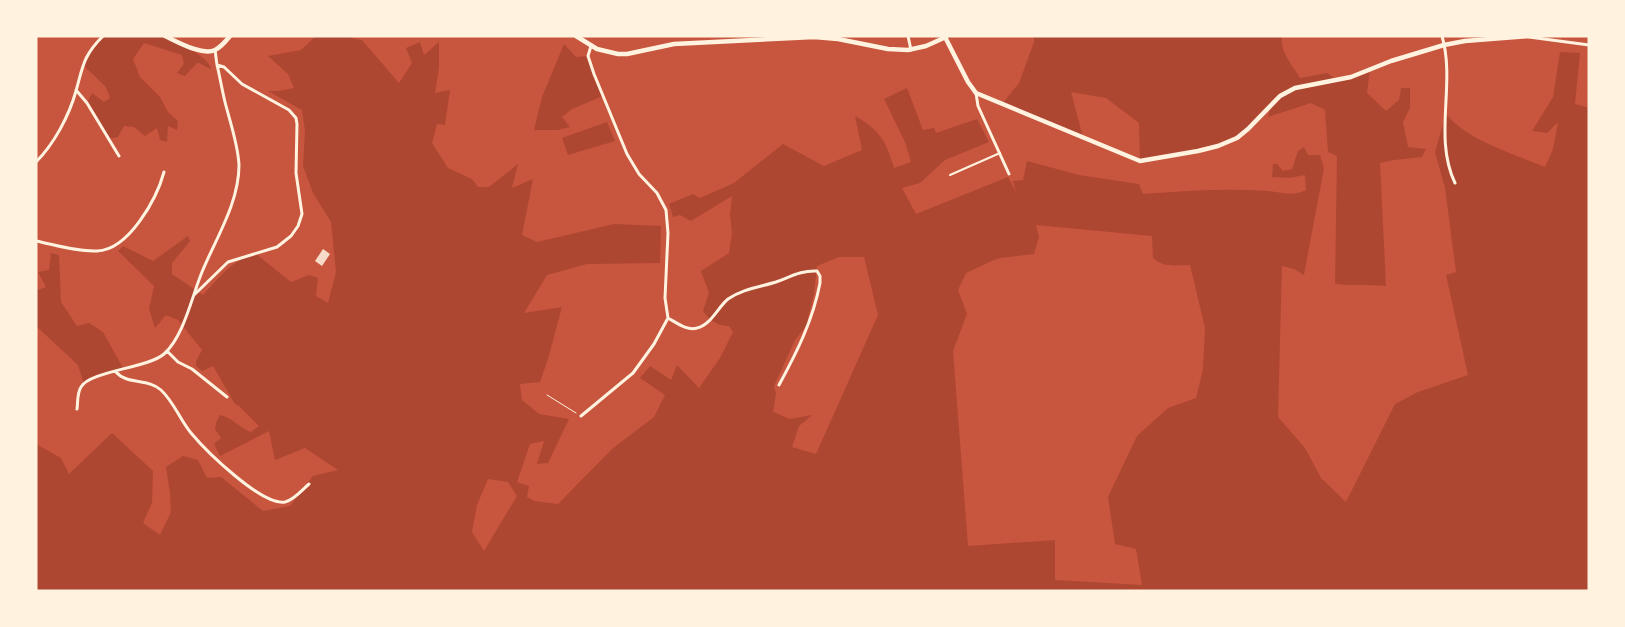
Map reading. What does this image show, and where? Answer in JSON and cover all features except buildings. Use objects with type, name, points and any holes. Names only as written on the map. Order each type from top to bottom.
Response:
[{"type":"street","points":[[36,162],[53,141],[70,108],[82,65],[88,52],[102,36]]},
{"type":"street","points":[[166,36],[203,51],[215,50],[230,36]]},
{"type":"street","points":[[576,36],[591,46],[609,53],[627,54],[674,44],[827,37],[888,49],[911,50],[946,37],[972,89],[976,93],[1140,161],[1198,151],[1226,142],[1244,133],[1271,104],[1288,91],[1350,77],[1391,61],[1444,45],[1465,41],[1529,37],[1589,45]]},
{"type":"street","points":[[908,36],[911,50]]},
{"type":"street","points":[[1442,36],[1446,86],[1446,153],[1449,170],[1455,183]]},
{"type":"street","points":[[581,416],[633,373],[654,344],[668,318],[665,298],[668,233],[666,210],[657,193],[639,174],[627,154],[588,56],[591,46]]},
{"type":"street","points":[[77,409],[80,388],[84,384],[101,376],[155,359],[167,351],[178,336],[232,203],[239,164],[215,50]]},
{"type":"street","points":[[194,295],[228,262],[271,250],[282,243],[293,233],[302,214],[296,172],[296,118],[289,110],[242,84],[224,67],[217,65]]},
{"type":"street","points":[[76,90],[87,103],[119,156]]},
{"type":"street","points":[[976,93],[978,106],[1009,174]]},
{"type":"street","points":[[36,241],[98,251],[116,245],[143,216],[159,189],[164,172]]},
{"type":"street","points":[[668,318],[685,327],[698,328],[707,322],[726,301],[738,294],[796,274],[807,271],[818,272],[820,276],[818,291],[808,326],[797,352],[779,385]]},
{"type":"street","points":[[167,351],[178,362],[192,369],[227,397]]},
{"type":"street","points":[[116,372],[124,378],[146,382],[160,389],[192,434],[231,472],[257,493],[273,501],[284,502],[290,500],[309,484]]},
{"type":"lane","points":[[950,175],[1000,153]]},
{"type":"path","points":[[547,395],[581,416]]},
{"type":"shaded area","points":[[104,36],[159,36],[188,48],[203,58],[211,68],[197,63],[185,76],[177,73],[184,64],[182,55],[144,43],[133,59],[140,77],[160,97],[168,112],[178,121],[177,130],[168,126],[167,142],[160,140],[157,128],[145,136],[134,127],[124,126],[118,137],[109,139],[87,103],[92,93],[104,102],[110,98],[106,87],[82,64],[88,52]]},
{"type":"shaded area","points":[[316,36],[342,36],[362,40],[399,83],[412,63],[406,48],[420,42],[424,55],[439,42],[439,68],[435,93],[450,90],[445,125],[437,124],[432,143],[448,168],[472,179],[478,187],[489,187],[518,164],[512,188],[533,179],[522,235],[537,242],[614,224],[661,226],[660,263],[587,264],[547,275],[524,313],[562,307],[540,382],[520,384],[522,400],[539,414],[569,419],[548,463],[537,464],[544,441],[530,444],[517,482],[529,486],[527,497],[534,501],[558,504],[612,449],[654,417],[665,395],[640,378],[650,366],[671,380],[677,365],[699,388],[720,358],[733,332],[729,326],[714,322],[703,311],[709,293],[701,271],[729,253],[732,233],[730,215],[732,196],[691,221],[680,215],[673,217],[669,204],[693,194],[700,198],[734,183],[783,144],[824,166],[862,150],[855,116],[871,126],[881,137],[894,168],[911,162],[905,142],[884,99],[907,88],[923,130],[934,128],[936,133],[977,119],[989,142],[945,160],[920,183],[902,188],[916,214],[1008,177],[1016,192],[1013,181],[1023,180],[1027,161],[1079,175],[1139,184],[1143,194],[1237,190],[1292,194],[1306,190],[1305,175],[1289,178],[1272,177],[1273,164],[1277,164],[1283,171],[1292,169],[1298,151],[1304,147],[1308,155],[1320,155],[1324,168],[1304,275],[1294,269],[1282,266],[1278,417],[1305,448],[1321,478],[1346,502],[1395,404],[1418,392],[1468,375],[1446,275],[1456,272],[1445,188],[1435,152],[1446,114],[1455,123],[1478,139],[1545,167],[1553,149],[1558,122],[1547,133],[1532,131],[1553,97],[1560,52],[1580,53],[1575,104],[1589,108],[1589,591],[36,591],[36,444],[61,458],[69,474],[112,433],[153,471],[152,503],[143,523],[160,535],[171,512],[166,467],[183,456],[198,460],[207,478],[221,477],[263,511],[290,506],[313,476],[338,470],[305,448],[275,460],[269,431],[220,456],[214,444],[221,438],[215,429],[220,415],[251,432],[259,426],[235,404],[213,366],[202,371],[196,366],[196,361],[202,350],[178,320],[166,315],[155,328],[149,309],[154,286],[118,251],[123,246],[153,261],[188,236],[190,241],[172,263],[172,274],[203,295],[233,265],[247,256],[256,254],[291,282],[309,275],[318,278],[316,296],[328,303],[336,272],[331,222],[313,193],[303,166],[305,131],[302,110],[268,91],[294,88],[288,74],[268,56],[301,50]],"holes":[[[1036,225],[1152,236],[1153,258],[1161,263],[1170,265],[1190,265],[1205,328],[1203,369],[1196,398],[1168,408],[1137,436],[1108,497],[1115,544],[1136,549],[1142,585],[1055,580],[1055,540],[968,546],[953,351],[967,314],[958,290],[966,273],[1000,258],[1034,254],[1039,237]],[[839,257],[864,257],[878,315],[816,454],[792,447],[799,426],[812,415],[790,419],[773,412],[776,394],[774,386],[795,340],[806,326],[814,294],[817,266]],[[488,479],[508,482],[517,496],[484,551],[472,532],[477,505]]]},
{"type":"shaded area","points":[[1034,36],[1282,36],[1285,53],[1300,78],[1327,73],[1337,80],[1370,69],[1367,93],[1386,111],[1399,100],[1401,88],[1410,88],[1410,108],[1403,122],[1408,147],[1426,149],[1422,157],[1380,163],[1386,286],[1335,284],[1337,156],[1328,152],[1325,110],[1311,103],[1268,117],[1271,105],[1244,133],[1218,146],[1140,161],[1139,123],[1106,98],[1071,92],[1083,137],[1002,104],[1019,83],[1034,42]]},
{"type":"shaded area","points":[[564,44],[576,57],[588,56],[603,96],[572,109],[562,117],[570,127],[558,130],[534,130],[542,97]]},
{"type":"shaded area","points":[[607,122],[615,141],[568,155],[562,138]]},
{"type":"shaded area","points":[[51,253],[59,255],[61,302],[77,326],[89,323],[103,332],[124,370],[101,376],[84,384],[78,365],[36,326],[36,287],[38,290],[46,287],[38,272],[49,270]]}]
